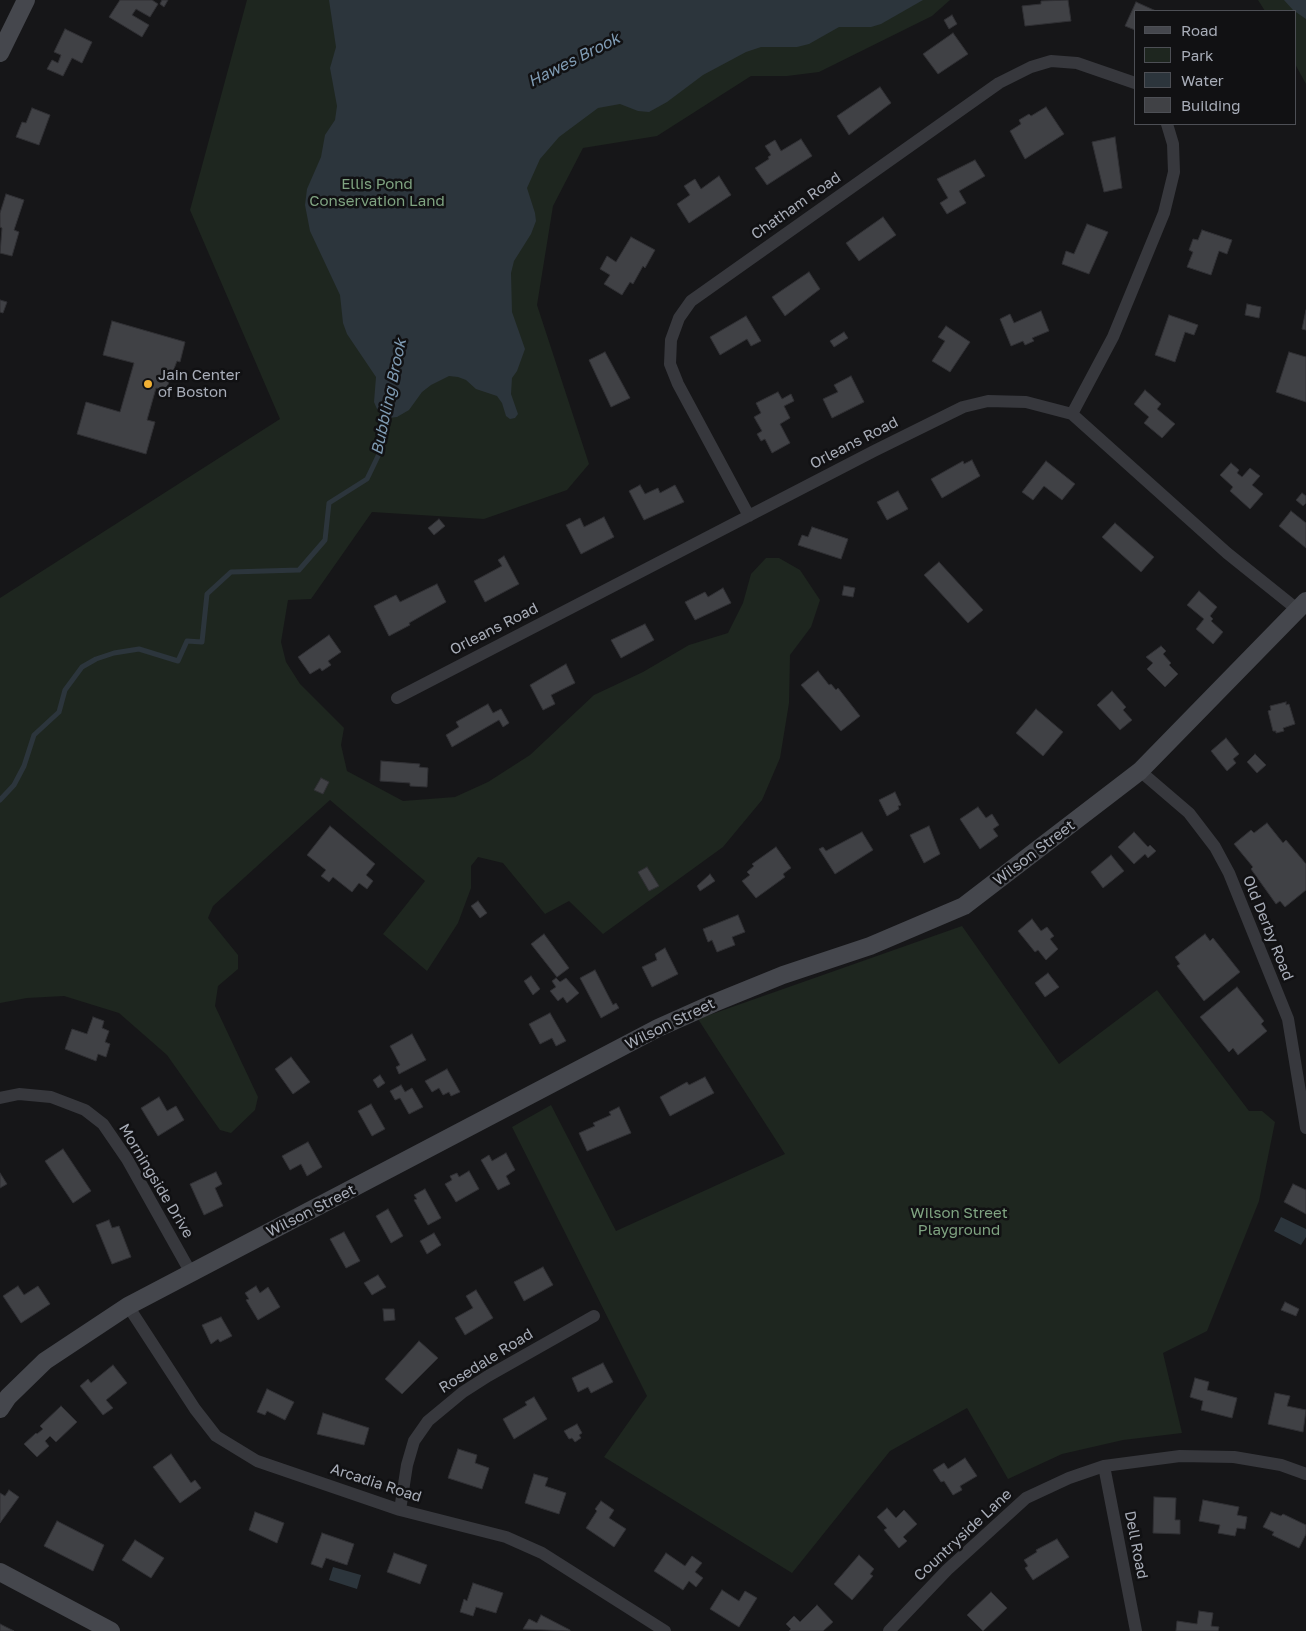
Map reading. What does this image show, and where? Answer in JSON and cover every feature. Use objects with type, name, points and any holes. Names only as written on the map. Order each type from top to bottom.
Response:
[{"type":"street","points":[[0,53],[26,0]]},
{"type":"street","name":"Chatham Road","points":[[749,516],[678,384],[670,364],[671,340],[679,318],[691,301],[999,83],[1031,66],[1050,60],[1078,62],[1134,83]]},
{"type":"street","points":[[1072,414],[1113,337],[1164,212],[1174,172],[1173,144],[1167,125]]},
{"type":"street","name":"Orleans Road","points":[[397,698],[874,450],[963,407],[988,401],[1026,402],[1072,414],[1227,553],[1302,606]]},
{"type":"street","name":"Wilson Street","points":[[0,1409],[8,1397],[46,1361],[128,1306],[658,1028],[714,1002],[783,975],[870,946],[964,906],[1140,771],[1302,606]]},
{"type":"street","name":"Old Derby Road","points":[[1140,771],[1189,813],[1215,847],[1229,873],[1288,1020],[1306,1128]]},
{"type":"street","name":"Morningside Drive","points":[[0,1098],[19,1094],[51,1096],[85,1110],[103,1124],[127,1159],[191,1273]]},
{"type":"street","name":"Arcadia Road","points":[[128,1306],[195,1409],[216,1436],[258,1461],[400,1510],[506,1538],[542,1553],[665,1631]]},
{"type":"street","name":"Rosedale Road","points":[[400,1510],[407,1464],[414,1441],[428,1421],[479,1381],[594,1316]]},
{"type":"street","name":"Countryside Lane","points":[[889,1631],[947,1570],[1026,1498],[1069,1478],[1104,1466],[1180,1456],[1234,1457],[1281,1465],[1306,1474]]},
{"type":"street","name":"Dell Road","points":[[1104,1466],[1136,1631]]},
{"type":"street","points":[[0,1572],[111,1631]]},
{"type":"green space","name":"Ellis Pond Conservation Land","points":[[247,0],[950,0],[932,16],[819,72],[787,76],[751,76],[657,136],[583,148],[553,206],[537,305],[589,464],[567,490],[484,519],[372,512],[311,599],[288,600],[281,642],[286,662],[300,684],[344,728],[341,745],[347,771],[403,801],[455,797],[488,782],[530,755],[594,695],[643,672],[689,645],[728,633],[743,603],[751,574],[766,558],[779,558],[800,570],[820,600],[811,627],[790,655],[789,703],[780,758],[762,800],[723,847],[603,934],[569,901],[545,914],[503,863],[478,857],[471,866],[471,888],[458,923],[427,971],[383,934],[425,881],[330,800],[213,906],[208,918],[238,955],[238,969],[218,986],[215,1006],[258,1097],[255,1110],[231,1133],[220,1130],[167,1055],[119,1013],[64,996],[27,998],[0,1003],[0,598],[280,419],[190,210]]},
{"type":"green space","points":[[1258,0],[1306,0],[1306,84],[1296,66],[1296,10],[1264,10]]},
{"type":"green space","name":"Wilson Street Playground","points":[[962,926],[1059,1064],[1157,990],[1249,1111],[1262,1111],[1275,1122],[1259,1201],[1207,1331],[1163,1353],[1182,1433],[1123,1440],[1062,1454],[1008,1479],[967,1408],[890,1451],[792,1573],[604,1457],[647,1396],[512,1127],[551,1105],[616,1231],[785,1154],[698,1019]]},
{"type":"water","name":"Hawes Brook","points":[[329,0],[923,0],[881,24],[871,27],[839,27],[809,44],[797,47],[761,47],[746,52],[703,75],[667,102],[649,112],[638,111],[620,104],[598,108],[559,137],[540,159],[527,188],[536,221],[531,234],[514,261],[511,273],[512,312],[525,349],[517,371],[512,378],[511,394],[518,414],[515,418],[510,419],[506,416],[502,403],[497,396],[476,389],[466,380],[449,376],[422,392],[409,410],[397,417],[388,418],[377,409],[374,402],[376,377],[347,334],[343,323],[340,295],[310,231],[305,205],[307,189],[321,157],[325,135],[335,120],[337,106],[330,68],[336,47]]},
{"type":"water","points":[[1284,0],[1306,0],[1306,19],[1296,12],[1296,10],[1293,10]]},
{"type":"water","points":[[1281,1217],[1306,1229],[1306,1237],[1301,1245],[1274,1231]]},
{"type":"water","points":[[333,1567],[361,1575],[357,1589],[329,1580]]},
{"type":"building","points":[[120,0],[152,0],[158,4],[150,17],[136,9],[132,15],[149,25],[142,37],[109,17]]},
{"type":"building","points":[[162,0],[168,0],[164,7],[160,4]]},
{"type":"building","points":[[1068,0],[1071,21],[1025,26],[1022,6],[1041,4],[1041,1]]},
{"type":"building","points":[[1136,2],[1154,10],[1134,10],[1134,30],[1125,26]]},
{"type":"building","points":[[952,15],[957,24],[949,29],[944,20]]},
{"type":"building","points":[[65,29],[92,42],[82,63],[72,58],[63,76],[47,69],[52,60],[58,63],[61,55],[54,52]]},
{"type":"building","points":[[953,33],[968,54],[938,74],[923,54]]},
{"type":"building","points":[[880,87],[891,103],[849,135],[837,116]]},
{"type":"building","points":[[1046,107],[1064,134],[1025,159],[1010,131],[1021,124],[1019,120],[1029,114],[1031,116]]},
{"type":"building","points":[[32,108],[50,115],[39,145],[16,137],[22,122],[26,123]]},
{"type":"building","points":[[1115,137],[1122,188],[1104,192],[1092,142]]},
{"type":"building","points":[[801,139],[812,156],[767,185],[755,168],[769,159],[768,157],[771,155],[765,146],[775,140],[781,151]]},
{"type":"building","points":[[975,160],[985,176],[959,191],[966,203],[947,214],[940,203],[948,198],[937,179]]},
{"type":"building","points":[[719,176],[731,195],[689,223],[677,204],[690,195],[684,186],[695,179],[701,189]]},
{"type":"building","points":[[6,194],[24,200],[14,230],[19,232],[12,256],[0,253],[2,228],[0,227],[0,213]]},
{"type":"building","points":[[883,217],[896,235],[859,261],[846,243]]},
{"type":"building","points":[[1087,224],[1108,232],[1089,274],[1062,264],[1066,251],[1074,254]]},
{"type":"building","points":[[1202,230],[1232,240],[1227,254],[1219,251],[1211,275],[1187,267],[1193,252],[1189,250],[1193,239],[1198,240]]},
{"type":"building","points":[[631,237],[655,250],[645,268],[643,266],[633,284],[630,282],[622,295],[604,284],[610,275],[600,269],[607,256],[616,262]]},
{"type":"building","points":[[809,272],[820,289],[785,316],[772,297]]},
{"type":"building","points":[[0,300],[7,302],[3,313],[0,312]]},
{"type":"building","points":[[1247,304],[1261,307],[1259,318],[1245,315]]},
{"type":"building","points":[[1306,310],[1306,330],[1302,329]]},
{"type":"building","points":[[1041,311],[1049,331],[1032,338],[1034,341],[1025,345],[1023,341],[1011,346],[1000,319],[1010,314],[1014,323]]},
{"type":"building","points":[[1169,315],[1198,325],[1194,335],[1185,332],[1175,362],[1155,355]]},
{"type":"building","points":[[746,316],[761,341],[751,346],[747,339],[720,355],[710,337]]},
{"type":"building","name":"Jain Center of Boston","points":[[112,321],[185,342],[180,362],[177,361],[166,390],[156,388],[147,420],[155,422],[146,454],[77,434],[86,402],[120,412],[134,363],[103,355]]},
{"type":"building","points":[[946,326],[970,342],[950,372],[932,361],[945,341],[938,337]]},
{"type":"building","points":[[844,332],[848,338],[834,347],[830,341]]},
{"type":"building","points":[[605,352],[630,398],[611,407],[589,360]]},
{"type":"building","points":[[1289,352],[1306,357],[1306,402],[1276,392]]},
{"type":"building","points":[[851,376],[864,402],[832,418],[823,399],[838,392],[834,385]]},
{"type":"building","points":[[1145,390],[1161,404],[1157,409],[1175,424],[1162,438],[1144,423],[1149,417],[1134,404]]},
{"type":"building","points":[[778,392],[782,399],[791,394],[794,401],[784,406],[790,418],[780,424],[790,443],[772,453],[765,439],[761,441],[757,434],[762,431],[754,417],[761,413],[756,403]]},
{"type":"building","points":[[972,460],[980,476],[942,498],[931,479],[963,461],[964,464]]},
{"type":"building","points":[[1046,461],[1075,484],[1062,500],[1044,486],[1033,500],[1022,492]]},
{"type":"building","points":[[1231,463],[1239,470],[1237,473],[1242,477],[1250,468],[1260,476],[1252,485],[1263,494],[1250,509],[1230,491],[1233,487],[1220,475]]},
{"type":"building","points":[[640,485],[645,494],[658,488],[660,493],[675,485],[684,502],[644,520],[629,491]]},
{"type":"building","points":[[898,491],[908,509],[887,520],[877,502]]},
{"type":"building","points":[[1302,493],[1306,496],[1306,503],[1303,506],[1296,500]]},
{"type":"building","points":[[1291,511],[1306,523],[1306,548],[1279,526]]},
{"type":"building","points":[[604,517],[614,537],[581,554],[566,525],[580,518],[584,527]]},
{"type":"building","points":[[439,519],[445,526],[434,535],[428,528]]},
{"type":"building","points":[[1115,523],[1154,557],[1141,572],[1102,537]]},
{"type":"building","points":[[812,527],[848,539],[841,559],[798,545],[802,535],[808,537]]},
{"type":"building","points":[[504,556],[519,584],[485,602],[474,581],[502,566],[498,560]]},
{"type":"building","points":[[939,562],[983,610],[968,623],[924,575]]},
{"type":"building","points":[[437,584],[446,602],[389,636],[374,606],[396,595],[400,602]]},
{"type":"building","points":[[844,586],[855,588],[853,597],[842,595]]},
{"type":"building","points":[[723,588],[731,603],[695,620],[685,602],[705,592],[708,597]]},
{"type":"building","points":[[1199,591],[1217,607],[1210,616],[1213,619],[1211,621],[1223,632],[1213,644],[1196,629],[1204,619],[1187,605]]},
{"type":"building","points":[[645,624],[654,640],[621,658],[611,640]]},
{"type":"building","points":[[329,635],[341,652],[328,661],[331,665],[322,671],[320,668],[310,674],[298,657]]},
{"type":"building","points":[[1161,646],[1166,651],[1163,654],[1171,663],[1169,665],[1178,674],[1165,687],[1147,669],[1153,663],[1146,657]]},
{"type":"building","points":[[566,664],[575,683],[551,695],[555,704],[543,710],[530,685]]},
{"type":"building","points":[[818,671],[829,685],[831,684],[836,690],[838,688],[860,716],[841,731],[801,685]]},
{"type":"building","points":[[1112,691],[1126,707],[1123,710],[1132,720],[1120,730],[1097,705]]},
{"type":"building","points":[[1286,702],[1286,705],[1289,704],[1295,724],[1283,728],[1284,731],[1276,733],[1276,731],[1273,731],[1268,711],[1271,710],[1270,706]]},
{"type":"building","points":[[488,704],[493,713],[501,709],[509,723],[503,727],[499,720],[452,747],[446,735],[459,727],[456,722]]},
{"type":"building","points":[[1036,709],[1063,732],[1043,756],[1016,733]]},
{"type":"building","points":[[1226,738],[1239,754],[1233,759],[1236,763],[1227,771],[1211,751]]},
{"type":"building","points":[[1255,754],[1266,765],[1257,773],[1247,762]]},
{"type":"building","points":[[381,761],[420,764],[419,767],[428,768],[427,787],[410,786],[410,783],[380,781]]},
{"type":"building","points":[[321,778],[329,782],[323,794],[314,790]]},
{"type":"building","points":[[895,792],[901,805],[898,806],[899,809],[887,816],[879,800]]},
{"type":"building","points":[[978,807],[986,818],[992,814],[999,825],[993,829],[998,836],[980,849],[960,819]]},
{"type":"building","points":[[1267,823],[1283,843],[1286,840],[1306,864],[1306,890],[1285,907],[1280,901],[1276,904],[1251,869],[1253,867],[1234,844],[1251,830],[1254,833]]},
{"type":"building","points":[[330,826],[375,864],[366,875],[373,881],[367,889],[359,883],[352,892],[333,877],[329,882],[321,876],[326,870],[307,855]]},
{"type":"building","points":[[929,826],[940,854],[924,863],[910,835]]},
{"type":"building","points":[[862,832],[873,850],[835,874],[819,849],[823,847],[826,851]]},
{"type":"building","points":[[1134,832],[1148,847],[1150,845],[1156,851],[1148,858],[1145,854],[1134,864],[1118,847]]},
{"type":"building","points":[[776,847],[791,868],[783,874],[785,877],[756,898],[742,881],[750,875],[747,872],[754,866],[752,864]]},
{"type":"building","points":[[1111,855],[1124,871],[1103,888],[1091,872]]},
{"type":"building","points":[[647,867],[659,886],[649,891],[638,872]]},
{"type":"building","points":[[710,874],[715,881],[700,891],[697,886]]},
{"type":"building","points":[[478,901],[487,913],[480,918],[471,906]]},
{"type":"building","points":[[738,915],[745,932],[732,937],[735,945],[717,952],[712,940],[708,942],[703,929]]},
{"type":"building","points":[[1032,919],[1041,931],[1047,927],[1054,936],[1050,939],[1058,949],[1046,960],[1038,950],[1035,952],[1018,931]]},
{"type":"building","points":[[544,934],[569,968],[557,977],[531,944]]},
{"type":"building","points":[[1205,934],[1210,941],[1213,938],[1240,972],[1204,1001],[1177,966],[1180,964],[1175,957]]},
{"type":"building","points":[[665,948],[678,974],[652,987],[642,967],[657,960],[655,954]]},
{"type":"building","points":[[595,970],[613,1005],[616,1003],[619,1008],[601,1018],[580,978]]},
{"type":"building","points":[[1048,973],[1059,987],[1045,997],[1035,983]]},
{"type":"building","points":[[531,976],[540,989],[533,995],[524,981]]},
{"type":"building","points":[[556,978],[560,982],[566,978],[579,993],[567,1003],[563,997],[558,1001],[550,991],[556,987],[552,981]]},
{"type":"building","points":[[1237,987],[1264,1021],[1261,1024],[1267,1031],[1238,1055],[1233,1048],[1229,1052],[1200,1017]]},
{"type":"building","points":[[550,1013],[566,1041],[556,1046],[552,1038],[540,1044],[529,1024]]},
{"type":"building","points":[[93,1017],[104,1021],[102,1028],[109,1031],[105,1042],[110,1044],[106,1057],[98,1054],[96,1061],[65,1049],[72,1029],[87,1034]]},
{"type":"building","points":[[412,1034],[426,1060],[399,1074],[396,1067],[400,1065],[390,1046]]},
{"type":"building","points":[[291,1057],[310,1082],[293,1094],[275,1069]]},
{"type":"building","points":[[447,1069],[460,1092],[451,1096],[449,1092],[443,1095],[439,1088],[432,1092],[425,1081]]},
{"type":"building","points":[[380,1075],[385,1083],[378,1088],[373,1080]]},
{"type":"building","points":[[705,1077],[714,1093],[670,1116],[660,1097],[687,1082],[689,1085]]},
{"type":"building","points":[[401,1085],[405,1092],[412,1088],[423,1107],[409,1114],[400,1098],[395,1100],[390,1091]]},
{"type":"building","points":[[159,1097],[167,1111],[176,1106],[184,1120],[158,1136],[141,1108]]},
{"type":"building","points":[[371,1104],[385,1129],[372,1136],[358,1111]]},
{"type":"building","points":[[619,1107],[631,1133],[587,1151],[579,1133],[595,1126],[593,1123],[611,1115],[609,1112]]},
{"type":"building","points":[[308,1142],[322,1167],[307,1176],[301,1164],[290,1170],[282,1156]]},
{"type":"building","points":[[63,1149],[91,1191],[73,1203],[45,1161]]},
{"type":"building","points":[[506,1153],[515,1170],[506,1176],[510,1184],[498,1190],[481,1160],[489,1155],[492,1161]]},
{"type":"building","points":[[469,1171],[479,1189],[456,1202],[445,1184],[452,1180],[450,1176],[457,1173],[459,1177]]},
{"type":"building","points":[[216,1172],[222,1184],[215,1188],[223,1206],[204,1215],[190,1184]]},
{"type":"building","points":[[0,1173],[7,1184],[0,1188]]},
{"type":"building","points":[[1293,1184],[1306,1190],[1306,1214],[1284,1202]]},
{"type":"building","points":[[425,1189],[441,1218],[428,1225],[414,1200],[417,1199],[414,1195]]},
{"type":"building","points":[[388,1209],[403,1236],[391,1243],[376,1216]]},
{"type":"building","points":[[109,1220],[112,1228],[119,1226],[131,1257],[112,1264],[96,1225]]},
{"type":"building","points":[[344,1232],[360,1261],[346,1268],[330,1239]]},
{"type":"building","points":[[434,1233],[441,1245],[427,1254],[420,1241]]},
{"type":"building","points":[[543,1267],[553,1285],[524,1301],[514,1282]]},
{"type":"building","points":[[378,1275],[386,1287],[372,1295],[364,1283]]},
{"type":"building","points":[[18,1286],[24,1295],[38,1286],[50,1304],[21,1323],[3,1296]]},
{"type":"building","points":[[256,1286],[260,1293],[268,1287],[280,1307],[258,1320],[246,1300],[249,1299],[245,1293]]},
{"type":"building","points":[[476,1290],[493,1318],[465,1335],[455,1318],[473,1308],[466,1296]]},
{"type":"building","points":[[1285,1302],[1299,1309],[1296,1316],[1281,1310]]},
{"type":"building","points":[[383,1309],[394,1309],[395,1320],[384,1321]]},
{"type":"building","points":[[221,1317],[232,1336],[220,1342],[218,1339],[211,1344],[202,1325]]},
{"type":"building","points":[[419,1341],[438,1358],[402,1394],[385,1379]]},
{"type":"building","points":[[603,1363],[613,1382],[591,1393],[588,1387],[578,1392],[572,1378]]},
{"type":"building","points":[[113,1365],[127,1383],[106,1400],[113,1408],[103,1415],[80,1386],[88,1379],[91,1383]]},
{"type":"building","points":[[1195,1378],[1209,1382],[1207,1390],[1237,1398],[1232,1418],[1201,1410],[1203,1401],[1190,1397]]},
{"type":"building","points":[[267,1389],[294,1402],[285,1420],[267,1411],[265,1415],[257,1412]]},
{"type":"building","points":[[1275,1393],[1290,1396],[1287,1406],[1306,1410],[1303,1432],[1268,1424]]},
{"type":"building","points":[[534,1397],[547,1419],[514,1439],[503,1419],[527,1405],[525,1402]]},
{"type":"building","points":[[61,1406],[77,1422],[56,1442],[50,1436],[45,1441],[49,1446],[37,1457],[24,1444],[43,1429],[40,1426]]},
{"type":"building","points":[[323,1413],[369,1428],[364,1445],[317,1434]]},
{"type":"building","points":[[577,1424],[582,1433],[579,1435],[581,1438],[575,1442],[572,1438],[569,1439],[564,1431]]},
{"type":"building","points":[[458,1449],[477,1455],[475,1463],[489,1468],[482,1489],[448,1478]]},
{"type":"building","points":[[171,1454],[191,1483],[195,1480],[201,1488],[180,1503],[153,1467]]},
{"type":"building","points":[[965,1458],[977,1476],[960,1486],[962,1490],[953,1495],[944,1481],[941,1482],[933,1470],[944,1463],[948,1469]]},
{"type":"building","points":[[534,1474],[548,1478],[545,1486],[566,1493],[559,1514],[525,1503]]},
{"type":"building","points":[[9,1490],[19,1497],[0,1523],[0,1493],[5,1496]]},
{"type":"building","points":[[1154,1497],[1176,1498],[1175,1520],[1180,1520],[1180,1534],[1153,1533]]},
{"type":"building","points":[[1203,1500],[1239,1507],[1237,1515],[1247,1517],[1245,1529],[1237,1528],[1235,1536],[1218,1533],[1220,1525],[1199,1521]]},
{"type":"building","points":[[601,1501],[614,1510],[609,1518],[626,1529],[614,1547],[586,1528]]},
{"type":"building","points":[[887,1508],[896,1518],[904,1510],[917,1524],[903,1537],[907,1541],[899,1548],[884,1530],[887,1528],[877,1517]]},
{"type":"building","points":[[255,1512],[284,1523],[277,1543],[249,1530]]},
{"type":"building","points":[[1271,1512],[1281,1516],[1283,1514],[1306,1525],[1306,1534],[1299,1548],[1272,1535],[1274,1532],[1263,1527]]},
{"type":"building","points":[[57,1521],[104,1545],[93,1571],[44,1546]]},
{"type":"building","points":[[322,1533],[354,1544],[347,1565],[326,1558],[322,1568],[311,1564]]},
{"type":"building","points":[[1057,1539],[1069,1557],[1033,1580],[1025,1568],[1028,1566],[1024,1560],[1037,1552],[1036,1550]]},
{"type":"building","points":[[135,1540],[164,1558],[151,1578],[122,1560]]},
{"type":"building","points":[[394,1553],[427,1565],[420,1584],[387,1572]]},
{"type":"building","points":[[666,1553],[685,1566],[692,1556],[702,1563],[695,1572],[703,1578],[696,1587],[689,1581],[683,1590],[654,1571]]},
{"type":"building","points":[[859,1555],[874,1569],[870,1574],[873,1576],[852,1600],[834,1584]]},
{"type":"building","points":[[473,1583],[503,1593],[496,1613],[476,1607],[473,1616],[460,1612],[464,1599],[467,1601]]},
{"type":"building","points":[[722,1590],[739,1601],[745,1591],[757,1598],[739,1627],[710,1609]]},
{"type":"building","points":[[991,1592],[1007,1608],[983,1631],[967,1615]]},
{"type":"building","points":[[817,1605],[833,1622],[823,1631],[789,1631],[791,1629],[786,1624],[794,1616],[800,1622]]},
{"type":"building","points":[[1199,1611],[1213,1613],[1211,1626],[1219,1627],[1218,1631],[1176,1631],[1177,1621],[1197,1624]]},
{"type":"building","points":[[541,1615],[570,1631],[523,1629],[529,1619],[537,1623]]},
{"type":"building","points":[[0,1624],[14,1631],[0,1631]]},
{"type":"waterway","name":"Bubbling Brook","points":[[0,800],[14,785],[24,766],[34,735],[59,712],[65,690],[82,667],[96,659],[114,653],[139,649],[178,661],[187,641],[202,642],[207,594],[231,572],[299,570],[325,540],[329,503],[367,479],[380,452],[389,411]]},
{"type":"place","name":"Jain Center of Boston","points":[[148,384]]}]
